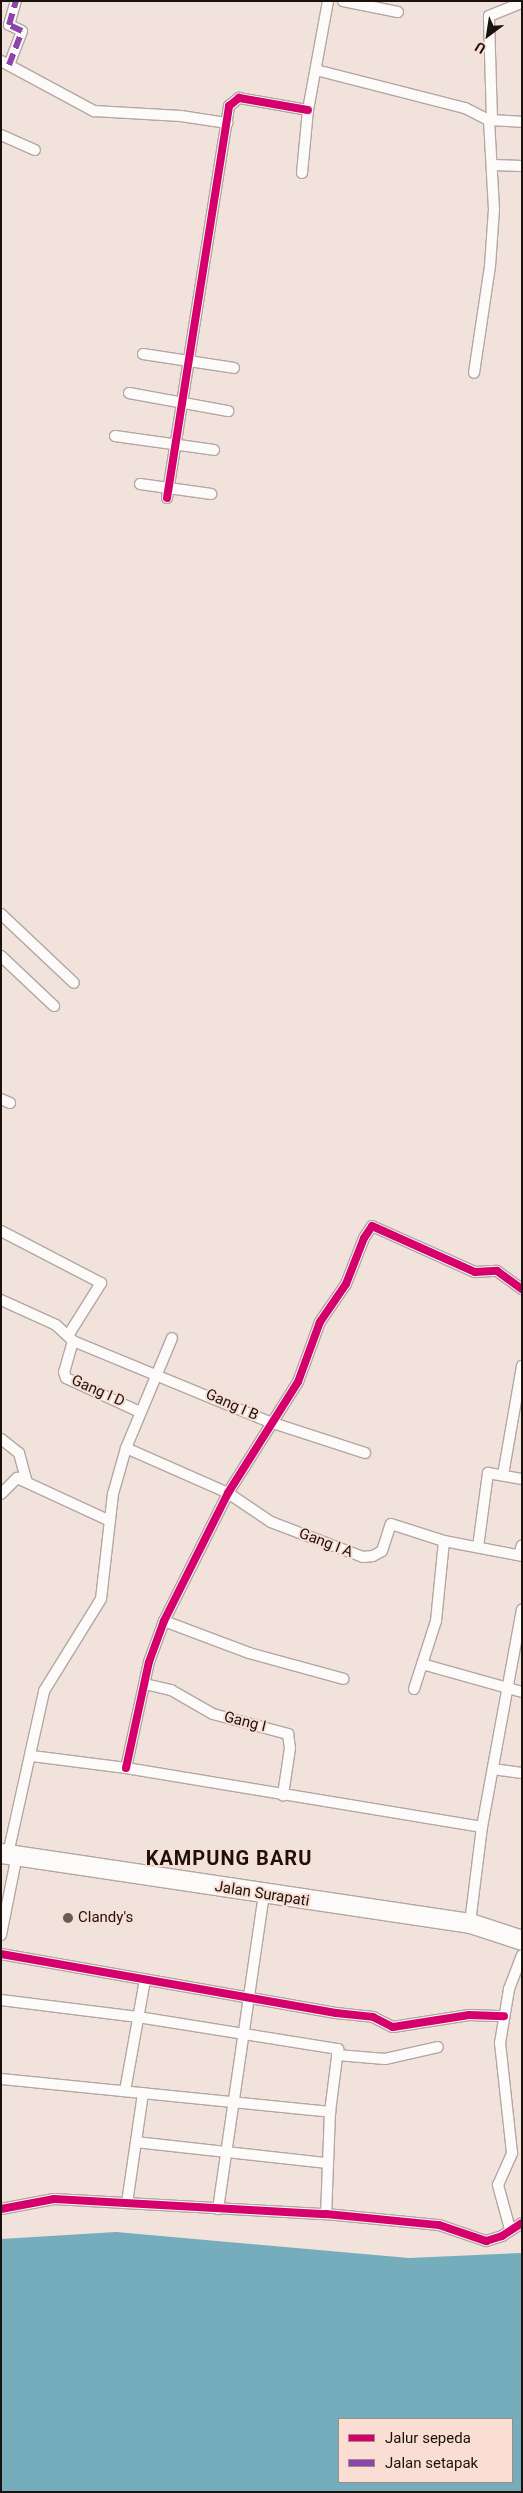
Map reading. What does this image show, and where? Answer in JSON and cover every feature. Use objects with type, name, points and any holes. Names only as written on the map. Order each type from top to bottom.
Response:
[{"type":"highway","name":"Jalan Surapati","points":[[9,1854],[264,1894],[470,1923],[522,1940]]},
{"type":"street","points":[[16,1],[9,25],[22,32],[5,63],[94,111],[181,116],[227,123]]},
{"type":"street","points":[[302,174],[308,110],[328,1]]},
{"type":"street","points":[[343,1],[398,12]]},
{"type":"street","points":[[474,373],[490,266],[493,165],[490,120],[489,16],[522,3]]},
{"type":"street","points":[[316,70],[465,108],[490,120],[522,122]]},
{"type":"street","points":[[167,493],[229,106],[239,98],[308,110]]},
{"type":"street","points":[[1,135],[35,150]]},
{"type":"street","points":[[493,165],[522,166]]},
{"type":"street","points":[[143,354],[234,368]]},
{"type":"street","points":[[129,394],[182,402],[228,412]]},
{"type":"street","points":[[116,436],[214,450]]},
{"type":"street","points":[[140,484],[167,493],[211,494]]},
{"type":"street","points":[[1,914],[74,983]]},
{"type":"street","points":[[1,956],[54,1006]]},
{"type":"street","points":[[126,1768],[149,1662],[164,1621],[228,1493],[270,1422],[298,1382],[320,1322],[346,1284],[364,1238],[372,1226],[475,1272],[497,1271],[522,1289]]},
{"type":"street","points":[[1,1231],[101,1283],[71,1337]]},
{"type":"street","name":"Gang I B","points":[[1,1300],[71,1337],[270,1422],[365,1453]]},
{"type":"street","name":"Gang I D","points":[[71,1337],[66,1378],[140,1412]]},
{"type":"street","points":[[1,1935],[9,1854],[32,1756],[44,1691],[101,1599],[113,1494],[126,1448],[172,1338]]},
{"type":"street","points":[[503,1475],[522,1366]]},
{"type":"street","points":[[1,1439],[19,1453],[27,1482]]},
{"type":"street","name":"Gang I A","points":[[126,1448],[228,1493],[265,1519],[363,1557],[373,1556],[382,1551],[391,1524],[444,1541],[521,1552]]},
{"type":"street","points":[[478,1547],[488,1473],[522,1478]]},
{"type":"street","points":[[1,1494],[17,1478],[66,1503],[110,1521]]},
{"type":"street","points":[[414,1689],[436,1620],[444,1541]]},
{"type":"street","points":[[470,1923],[482,1827],[505,1688],[519,1644],[522,1610]]},
{"type":"street","points":[[164,1621],[249,1653],[344,1679]]},
{"type":"street","points":[[422,1664],[522,1692]]},
{"type":"street","name":"Gang I","points":[[145,1684],[171,1690],[213,1714],[288,1734],[290,1748],[283,1795]]},
{"type":"street","points":[[32,1756],[126,1768],[482,1827]]},
{"type":"street","points":[[493,1769],[522,1773]]},
{"type":"street","points":[[218,2208],[264,1894]]},
{"type":"street","points":[[1,1954],[336,2014],[373,2016],[393,2027],[469,2015],[504,2016]]},
{"type":"street","points":[[510,2229],[498,2184],[512,2153],[500,2064],[504,2016],[509,1989],[522,1955]]},
{"type":"street","points":[[125,2091],[145,1980]]},
{"type":"street","points":[[1,2000],[138,2017],[338,2050],[330,2112],[326,2214]]},
{"type":"street","points":[[337,2055],[385,2059],[438,2047]]},
{"type":"street","points":[[1,2079],[330,2112]]},
{"type":"street","points":[[127,2204],[143,2093]]},
{"type":"street","points":[[136,2142],[327,2163]]},
{"type":"street","points":[[1,2209],[54,2199],[326,2214],[440,2225],[479,2240],[494,2240],[522,2223]]},
{"type":"water","points":[[116,2232],[409,2258],[522,2253],[522,2492],[1,2492],[1,2239]]},
{"type":"marked path","points":[[9,65],[22,31],[9,25],[16,1]]},
{"type":"cycle path","points":[[167,498],[229,106],[239,98],[308,110]]},
{"type":"cycle path","points":[[126,1768],[149,1662],[164,1621],[228,1493],[298,1382],[320,1322],[346,1284],[364,1238],[372,1226],[475,1272],[497,1271],[522,1289]]},
{"type":"cycle path","points":[[1,1954],[336,2013],[373,2017],[393,2027],[469,2015],[504,2016]]},
{"type":"cycle path","points":[[1,2209],[54,2199],[326,2214],[439,2225],[486,2241],[502,2236],[522,2223]]},
{"type":"place","name":"Clandy's","points":[[68,1918]]},
{"type":"district","name":"KAMPUNG BARU","points":[[229,1858]]}]
